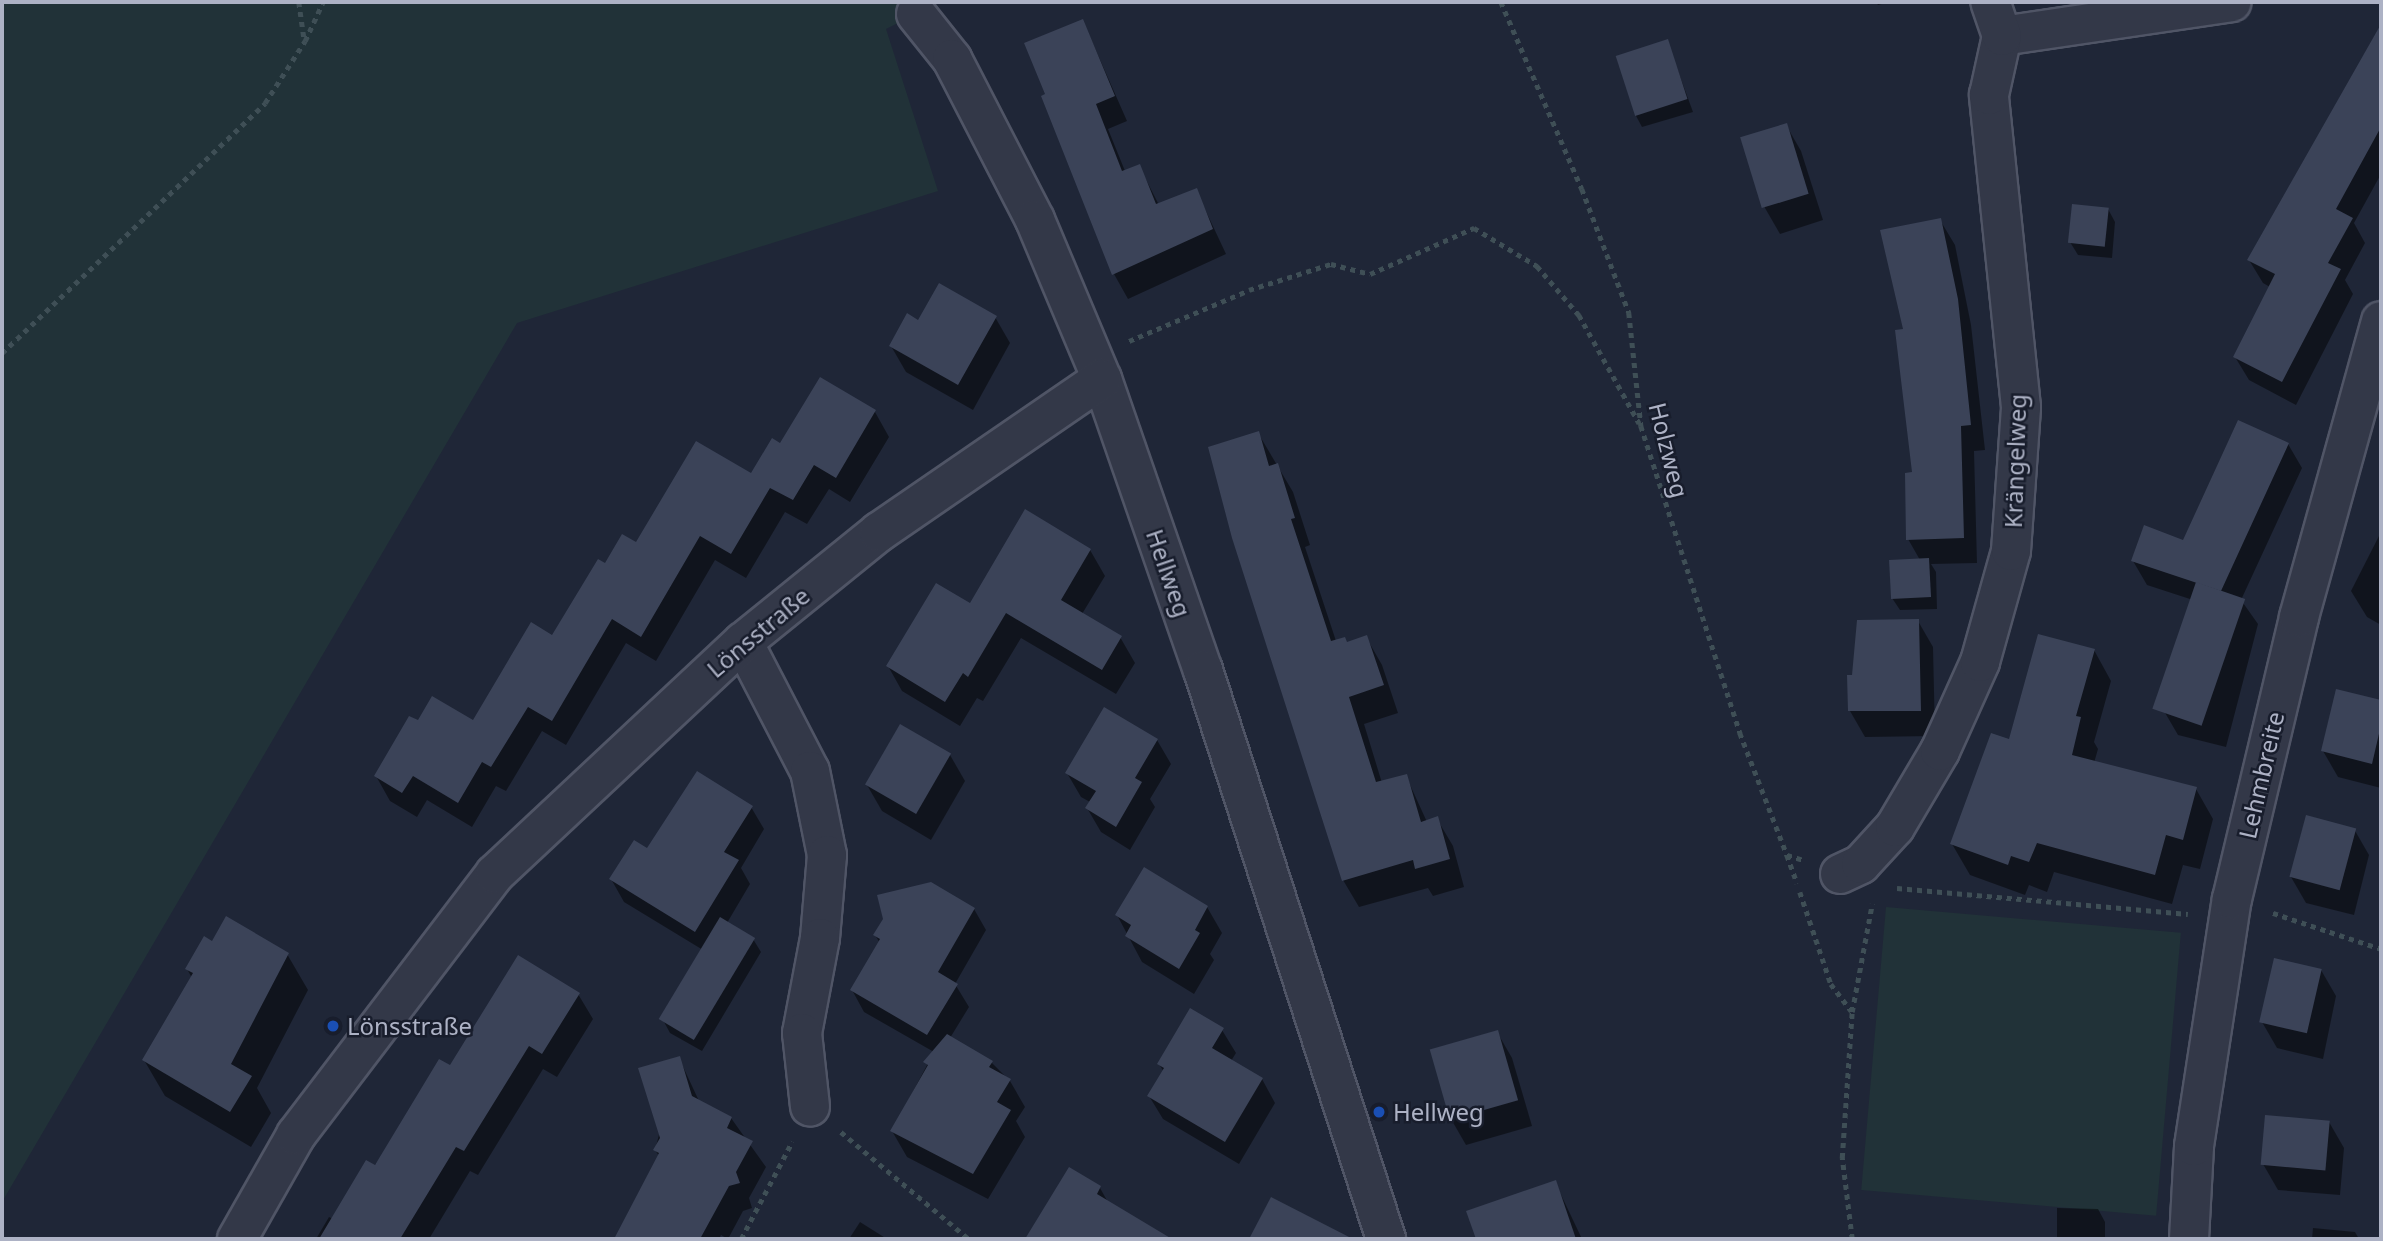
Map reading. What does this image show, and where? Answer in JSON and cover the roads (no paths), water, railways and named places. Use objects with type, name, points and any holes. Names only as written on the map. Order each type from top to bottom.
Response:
[{"type":"street","points":[[1996,19],[2231,2]]},
{"type":"street","name":"Hellweg","points":[[916,14],[952,59],[1035,220],[1098,369],[1203,670],[1386,1239]]},
{"type":"street","name":"Krängelweg","points":[[1859,874],[1895,827],[1940,751],[1980,662],[2011,551],[2021,407],[1989,95],[1996,19]]},
{"type":"street","name":"Lehmbreite","points":[[2189,1239],[2194,1146],[2232,899],[2299,617],[2381,321]]},
{"type":"street","name":"Lönsstraße","points":[[237,1239],[296,1135],[495,874],[743,642],[879,532],[1098,369]]},
{"type":"street","points":[[743,642],[810,771],[827,855],[820,938],[802,1033],[810,1107]]},
{"type":"place","name":"Lönsstraße","points":[[333,1026]]},
{"type":"place","name":"Hellweg","points":[[1379,1112]]}]
